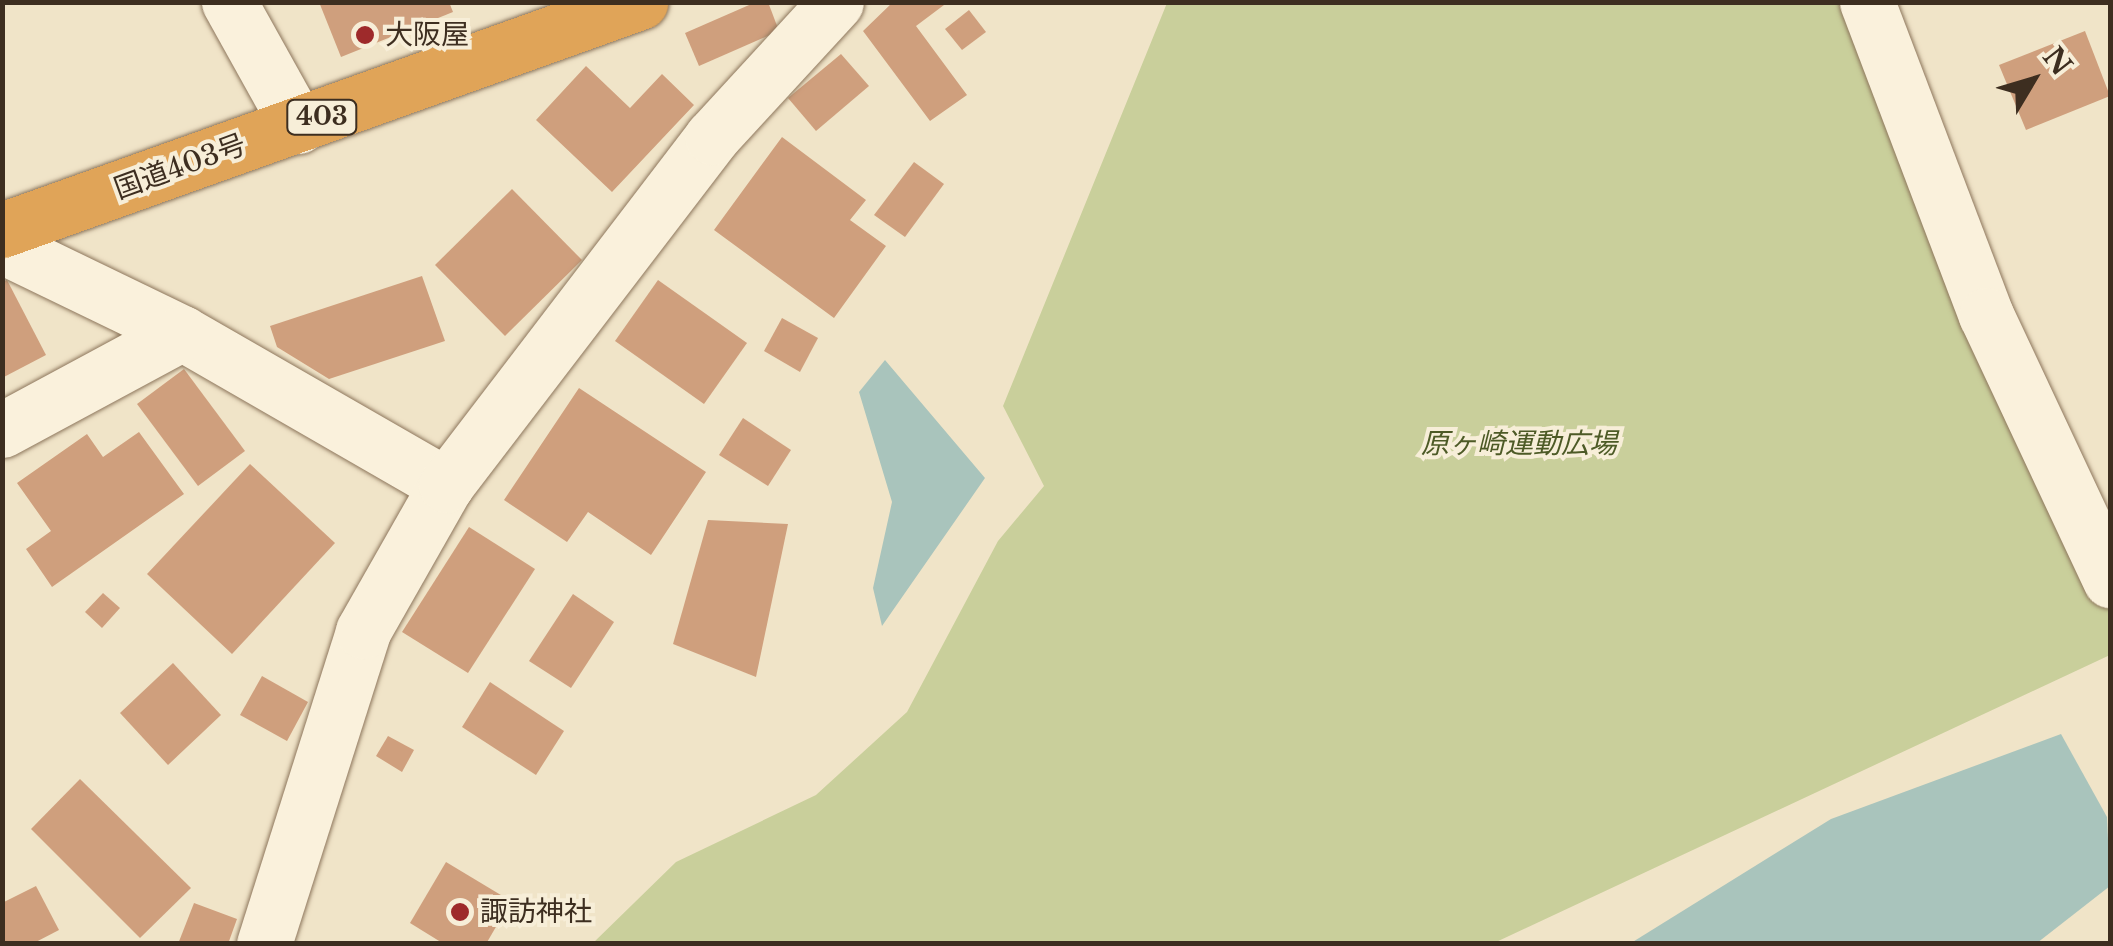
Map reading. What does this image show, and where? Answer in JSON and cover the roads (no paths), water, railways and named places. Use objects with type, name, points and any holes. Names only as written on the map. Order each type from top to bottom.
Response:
[{"type":"highway","name":"国道403号","points":[[2,230],[640,2]]},
{"type":"street","points":[[229,2],[298,126]]},
{"type":"street","points":[[264,944],[363,631],[446,486],[712,137],[836,2]]},
{"type":"street","points":[[1867,2],[1986,315],[2110,580]]},
{"type":"street","points":[[2,246],[182,333],[446,486]]},
{"type":"street","points":[[2,430],[182,333]]},
{"type":"water","points":[[885,360],[985,478],[882,626],[873,588],[892,502],[859,392]]},
{"type":"water","points":[[2061,734],[2107,817],[2110,886],[2037,943],[1631,943],[1831,819]]},
{"type":"place","name":"大阪屋","points":[[365,35]]},
{"type":"place","name":"諏訪神社","points":[[460,912]]},
{"type":"park label","name":"原ヶ崎運動広場","points":[[1519,444]]}]
